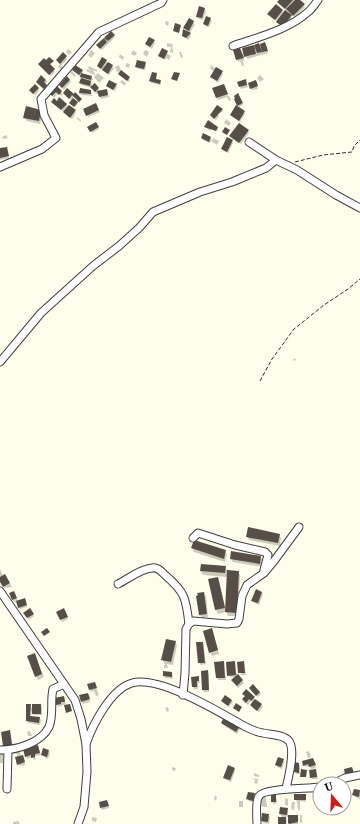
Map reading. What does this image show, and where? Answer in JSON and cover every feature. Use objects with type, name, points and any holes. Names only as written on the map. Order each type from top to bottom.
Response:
[{"type":"street","points":[[0,167],[42,149],[56,138],[44,115],[41,99],[99,32],[161,3],[163,0]]},
{"type":"street","points":[[233,46],[288,25],[308,12],[318,0]]},
{"type":"street","points":[[249,142],[276,160],[297,170],[336,195],[360,208]]},
{"type":"street","points":[[0,362],[41,313],[93,266],[139,228],[153,212],[200,192],[232,182],[266,168],[276,160]]},
{"type":"street","points":[[183,695],[186,673],[186,629],[189,624],[193,621],[227,624],[237,623],[239,620],[246,584],[264,572],[299,527]]},
{"type":"street","points":[[193,538],[200,534],[215,540],[265,552],[268,555],[264,572]]},
{"type":"street","points":[[118,584],[146,570],[152,568],[159,569],[178,586],[182,592],[186,603],[189,624]]},
{"type":"street","points":[[0,591],[75,700],[81,719],[86,744],[87,772],[84,807],[78,824]]},
{"type":"street","points":[[86,744],[92,728],[100,714],[121,689],[131,683],[142,681],[152,682],[162,685],[216,710],[254,731],[281,736],[289,741],[291,749],[291,765],[286,789]]},
{"type":"street","points":[[0,750],[20,748],[43,734],[49,726],[53,689],[56,686],[64,684]]},
{"type":"street","points":[[8,750],[8,789]]},
{"type":"street","points":[[257,824],[257,801],[262,793],[286,789],[312,788]]},
{"type":"path","points":[[292,162],[323,155],[352,152],[354,146],[360,140]]},
{"type":"path","points":[[260,382],[272,358],[294,329],[360,279]]},
{"type":"building","points":[[279,0],[293,0],[285,9],[277,2]]},
{"type":"building","points":[[295,0],[300,0],[305,4],[293,16],[286,9]]},
{"type":"building","points":[[276,4],[283,10],[275,20],[267,14]]},
{"type":"building","points":[[199,6],[205,8],[202,18],[196,17]]},
{"type":"building","points":[[285,10],[292,15],[283,27],[276,22]]},
{"type":"building","points":[[206,16],[211,18],[208,26],[203,24]]},
{"type":"building","points":[[189,18],[194,21],[189,31],[183,28]]},
{"type":"building","points":[[175,23],[181,25],[179,33],[173,31]]},
{"type":"building","points":[[183,29],[191,33],[186,38],[182,36]]},
{"type":"building","points":[[111,31],[115,35],[108,41],[104,38]]},
{"type":"building","points":[[149,37],[155,40],[150,47],[145,44]]},
{"type":"building","points":[[104,38],[107,42],[100,49],[96,45]]},
{"type":"building","points":[[265,42],[268,51],[262,52],[260,44]]},
{"type":"building","points":[[259,43],[262,52],[257,53],[254,45]]},
{"type":"building","points":[[254,45],[256,54],[244,57],[242,48]]},
{"type":"building","points":[[162,48],[168,51],[164,59],[158,56]]},
{"type":"building","points":[[240,48],[244,58],[236,60],[233,50]]},
{"type":"building","points":[[63,52],[67,56],[60,64],[56,60]]},
{"type":"building","points":[[49,57],[54,61],[50,64],[55,69],[49,75],[38,64],[44,58],[46,60]]},
{"type":"building","points":[[102,57],[107,60],[101,69],[97,66]]},
{"type":"building","points":[[137,60],[146,62],[144,69],[135,67]]},
{"type":"building","points":[[108,62],[113,65],[108,74],[102,70]]},
{"type":"building","points":[[75,65],[83,70],[79,75],[72,70]]},
{"type":"building","points":[[216,67],[223,71],[217,81],[210,77]]},
{"type":"building","points":[[121,70],[130,77],[127,81],[118,74]]},
{"type":"building","points":[[152,72],[157,73],[156,79],[161,80],[160,84],[149,81]]},
{"type":"building","points":[[174,72],[180,73],[177,81],[171,79]]},
{"type":"building","points":[[81,73],[92,76],[91,80],[80,77]]},
{"type":"building","points":[[41,75],[46,80],[44,82],[47,85],[44,89],[36,82]]},
{"type":"building","points":[[67,76],[70,80],[62,88],[59,85]]},
{"type":"building","points":[[81,78],[91,81],[90,86],[79,83]]},
{"type":"building","points":[[246,79],[247,85],[239,87],[237,82]]},
{"type":"building","points":[[109,80],[117,84],[113,90],[106,86]]},
{"type":"building","points":[[256,80],[258,86],[250,89],[248,83]]},
{"type":"building","points":[[95,83],[99,88],[95,92],[90,87]]},
{"type":"building","points":[[35,84],[39,88],[33,94],[29,90]]},
{"type":"building","points":[[224,84],[228,94],[216,98],[212,88]]},
{"type":"building","points":[[56,85],[62,91],[59,95],[56,92],[52,96],[49,93]]},
{"type":"building","points":[[67,88],[74,94],[75,92],[82,99],[79,102],[72,95],[69,99],[63,93]]},
{"type":"building","points":[[80,88],[91,90],[91,94],[79,93]]},
{"type":"building","points":[[107,89],[108,95],[99,97],[97,91]]},
{"type":"building","points":[[238,93],[243,103],[237,106],[234,96]]},
{"type":"building","points":[[59,97],[67,104],[61,110],[51,102],[54,98],[57,101]]},
{"type":"building","points":[[73,98],[78,102],[74,107],[69,103]]},
{"type":"building","points":[[96,103],[99,110],[86,116],[83,109]]},
{"type":"building","points":[[69,105],[76,110],[70,118],[63,112]]},
{"type":"building","points":[[217,105],[223,109],[214,119],[210,115]]},
{"type":"building","points":[[236,105],[245,111],[239,121],[230,115]]},
{"type":"building","points":[[26,106],[41,110],[39,121],[23,118]]},
{"type":"building","points":[[208,120],[218,127],[216,131],[204,127]]},
{"type":"building","points":[[96,122],[99,127],[90,132],[87,127]]},
{"type":"building","points":[[239,123],[249,130],[239,143],[229,136]]},
{"type":"building","points":[[225,127],[230,130],[227,135],[222,132]]},
{"type":"building","points":[[203,133],[211,137],[209,142],[201,138]]},
{"type":"building","points":[[227,137],[233,140],[227,152],[221,149]]},
{"type":"building","points":[[7,147],[9,156],[0,158],[0,148]]},
{"type":"building","points":[[248,527],[280,534],[278,543],[246,537]]},
{"type":"building","points":[[194,540],[226,550],[224,559],[191,548]]},
{"type":"building","points":[[231,551],[261,556],[260,564],[230,559]]},
{"type":"building","points":[[201,564],[226,566],[225,573],[200,571]]},
{"type":"building","points":[[227,570],[239,571],[237,613],[225,612]]},
{"type":"building","points":[[5,574],[10,583],[3,587],[0,582],[0,577]]},
{"type":"building","points":[[218,577],[225,608],[215,610],[208,579]]},
{"type":"building","points":[[256,589],[262,592],[258,603],[251,601]]},
{"type":"building","points":[[14,591],[17,598],[12,600],[9,593]]},
{"type":"building","points":[[204,592],[207,614],[199,615],[196,596],[198,595],[197,593]]},
{"type":"building","points":[[25,598],[27,605],[18,608],[16,601]]},
{"type":"building","points":[[30,608],[34,614],[27,618],[23,613]]},
{"type":"building","points":[[64,608],[68,617],[60,620],[56,612]]},
{"type":"building","points":[[47,628],[50,632],[44,636],[41,632]]},
{"type":"building","points":[[212,628],[218,650],[209,653],[203,631]]},
{"type":"building","points":[[166,639],[176,641],[171,662],[161,660]]},
{"type":"building","points":[[196,642],[203,642],[205,663],[198,663]]},
{"type":"building","points":[[35,653],[42,674],[35,677],[27,656]]},
{"type":"building","points":[[224,661],[225,678],[216,678],[214,662]]},
{"type":"building","points":[[235,661],[236,675],[227,676],[226,662]]},
{"type":"building","points":[[244,661],[245,673],[238,673],[237,662]]},
{"type":"building","points":[[208,670],[209,690],[202,690],[201,671]]},
{"type":"building","points":[[163,671],[172,672],[172,677],[163,676]]},
{"type":"building","points":[[238,674],[243,680],[237,686],[231,680]]},
{"type":"building","points":[[199,676],[197,687],[192,687],[191,677]]},
{"type":"building","points":[[95,682],[97,688],[89,690],[87,684]]},
{"type":"building","points":[[253,684],[260,692],[256,696],[249,688]]},
{"type":"building","points":[[246,689],[255,697],[251,701],[249,699],[246,703],[242,699],[245,696],[242,694]]},
{"type":"building","points":[[88,693],[90,699],[81,702],[79,695]]},
{"type":"building","points":[[225,695],[232,700],[228,706],[221,701]]},
{"type":"building","points":[[64,696],[65,702],[61,702],[61,704],[56,705],[55,698]]},
{"type":"building","points":[[255,699],[262,704],[257,711],[250,705]]},
{"type":"building","points":[[236,703],[242,707],[239,712],[233,708]]},
{"type":"building","points":[[26,704],[31,704],[30,716],[40,717],[39,723],[26,721]]},
{"type":"building","points":[[32,704],[41,704],[41,714],[32,714]]},
{"type":"building","points":[[70,704],[72,711],[66,713],[64,705]]},
{"type":"building","points":[[224,717],[240,726],[236,732],[221,723]]},
{"type":"building","points":[[10,730],[12,745],[3,746],[1,732]]},
{"type":"building","points":[[38,745],[40,753],[35,754],[35,757],[31,758],[31,755],[25,757],[23,749]]},
{"type":"building","points":[[43,748],[49,750],[47,757],[41,755]]},
{"type":"building","points":[[23,755],[25,762],[17,765],[15,757]]},
{"type":"building","points":[[278,757],[284,759],[281,767],[275,765]]},
{"type":"building","points":[[313,758],[316,765],[309,767],[308,764],[303,766],[302,761]]},
{"type":"building","points":[[295,762],[299,763],[299,773],[294,772]]},
{"type":"building","points":[[228,765],[235,768],[230,780],[223,778]]},
{"type":"building","points":[[352,767],[354,773],[345,775],[344,769]]},
{"type":"building","points":[[301,769],[307,770],[306,777],[300,777]]},
{"type":"building","points":[[316,769],[317,776],[312,776],[312,778],[310,778],[309,770]]},
{"type":"building","points":[[354,789],[360,790],[359,797],[352,795]]},
{"type":"building","points":[[248,792],[255,793],[253,801],[246,799]]},
{"type":"building","points":[[271,794],[276,794],[276,802],[271,802]]},
{"type":"building","points":[[294,794],[306,794],[306,800],[294,800]]},
{"type":"building","points":[[107,800],[109,806],[100,808],[99,802]]},
{"type":"building","points":[[280,807],[288,808],[287,815],[279,814]]},
{"type":"building","points":[[262,813],[269,814],[268,822],[261,821]]},
{"type":"building","points":[[288,815],[298,815],[298,822],[289,824]]},
{"type":"building","points":[[278,817],[286,817],[286,824],[278,824]]}]
